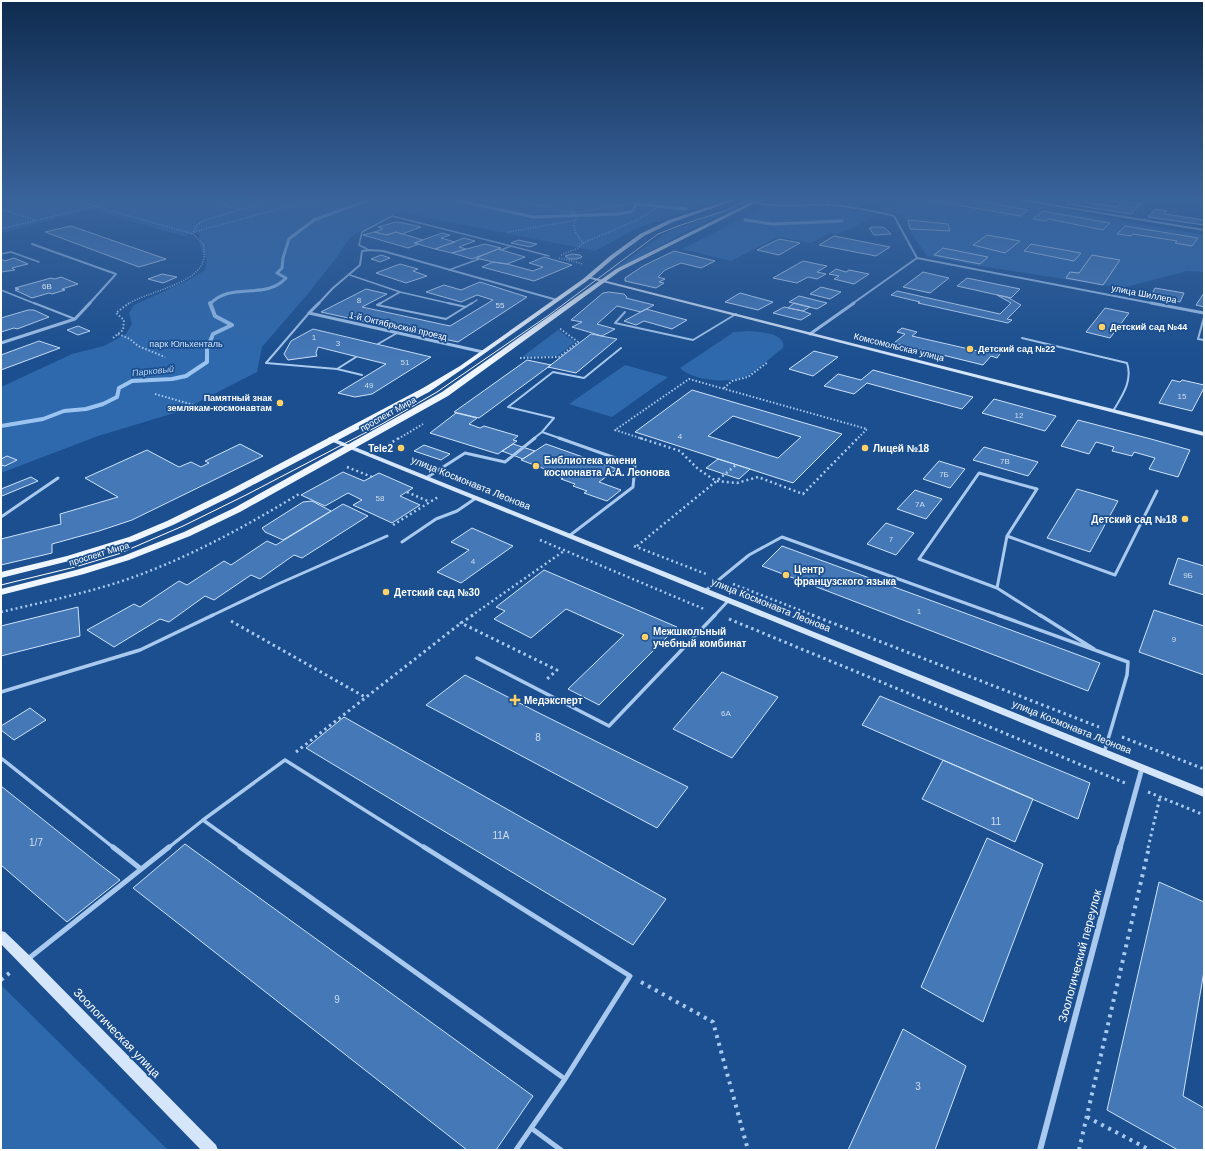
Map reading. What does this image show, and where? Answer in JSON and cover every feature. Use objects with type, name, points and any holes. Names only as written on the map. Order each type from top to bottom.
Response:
[{"type":"main road","name":"проспект Мира","points":[[1,575],[70,558],[132,539],[170,523],[222,497],[426,390],[557,300],[589,277],[616,254]]},
{"type":"main road","name":"проспект Мира","points":[[1,592],[80,572],[126,558],[187,534],[269,493],[445,394],[603,280],[618,270],[651,254]]},
{"type":"main road","name":"Комсомольская улица","points":[[589,277],[1204,434]]},
{"type":"main road","name":"улица Космонавта Леонова","points":[[330,439],[1204,793]]},
{"type":"main road","name":"Зоологическая улица","points":[[1,936],[211,1150]]},
{"type":"street","points":[[1,343],[75,319],[116,274],[59,254]]},
{"type":"street","points":[[309,313],[333,288],[360,265],[362,254]]},
{"type":"street","points":[[389,254],[557,300]]},
{"type":"street","points":[[810,334],[916,258],[914,254]]},
{"type":"street","name":"улица Шиллера","points":[[916,258],[1204,313]]},
{"type":"street","name":"1-й Октябрьский проезд","points":[[309,313],[397,334],[483,352]]},
{"type":"street","name":"Зоологический переулок","points":[[1040,1150],[1142,768]]},
{"type":"lane","points":[[16,254],[38,262]]},
{"type":"lane","points":[[540,254],[549,256]]},
{"type":"lane","points":[[449,270],[479,258]]},
{"type":"lane","points":[[350,275],[400,292],[466,307]]},
{"type":"lane","points":[[1,290],[75,319]]},
{"type":"lane","points":[[400,292],[377,305],[446,319],[477,300]]},
{"type":"lane","points":[[625,312],[615,324],[693,340],[736,314]]},
{"type":"lane","points":[[309,313],[266,363],[337,369],[362,375]]},
{"type":"lane","points":[[1204,317],[1198,339],[1204,340]]},
{"type":"lane","points":[[378,344],[397,334]]},
{"type":"lane","points":[[1022,338],[1127,363],[1130,370],[1130,376],[1127,385],[1113,411]]},
{"type":"lane","points":[[426,478],[465,453],[504,462],[542,432],[554,418],[508,407],[553,372],[584,378],[621,348]]},
{"type":"lane","points":[[337,369],[356,357]]},
{"type":"lane","points":[[542,432],[635,465],[632,487],[570,536]]},
{"type":"lane","points":[[997,588],[1007,536],[1037,489],[979,473],[919,559],[997,588],[1099,652]]},
{"type":"lane","points":[[1,517],[58,478]]},
{"type":"lane","points":[[1007,536],[1115,575],[1157,491]]},
{"type":"lane","points":[[402,542],[436,519],[457,511],[476,498]]},
{"type":"lane","points":[[1,692],[140,650],[278,584],[387,536]]},
{"type":"lane","points":[[704,591],[749,555],[782,537],[1128,662],[1127,675],[1104,753]]},
{"type":"lane","points":[[478,658],[609,726],[728,601]]},
{"type":"lane","points":[[1,758],[141,869]]},
{"type":"lane","points":[[26,960],[203,820],[285,760],[630,976],[565,1079],[516,1150]]},
{"type":"lane","points":[[203,820],[565,1079]]},
{"type":"lane","points":[[532,1128],[561,1150]]},
{"type":"path","points":[[113,338],[123,330],[124,320],[116,313],[130,302],[191,275],[202,265],[204,254]]},
{"type":"path","points":[[558,256],[564,254]]},
{"type":"path","points":[[549,256],[589,266]]},
{"type":"path","points":[[517,358],[559,357],[578,342],[559,328]]},
{"type":"path","points":[[118,334],[130,339],[138,346],[165,357]]},
{"type":"path","points":[[724,388],[732,381],[748,377],[768,362]]},
{"type":"path","points":[[689,379],[867,429],[803,494],[758,477],[737,483],[716,481],[698,469],[680,451],[616,430],[689,379]]},
{"type":"path","points":[[155,394],[201,407]]},
{"type":"path","points":[[385,447],[392,450]]},
{"type":"path","points":[[637,546],[736,464]]},
{"type":"path","points":[[348,467],[372,477]]},
{"type":"path","points":[[406,492],[430,502]]},
{"type":"path","points":[[387,536],[392,527],[440,496],[433,493]]},
{"type":"path","points":[[536,538],[564,551],[1204,815]]},
{"type":"path","points":[[630,544],[1204,768]]},
{"type":"path","points":[[285,760],[461,623],[564,551]]},
{"type":"path","points":[[218,613],[365,697]]},
{"type":"path","points":[[461,623],[557,670],[536,688]]},
{"type":"path","points":[[1079,1150],[1160,797]]},
{"type":"path","points":[[630,976],[712,1022],[748,1150]]},
{"type":"path","points":[[1087,1117],[1150,1150]]},
{"type":"green space","name":"парк Юльхенталь","points":[[203,254],[339,254],[311,290],[262,347],[257,372],[181,411],[98,436],[1,473],[1,387],[72,354],[104,346],[126,334],[132,324],[129,313],[134,305],[187,281],[205,270],[207,259]]},
{"type":"green space","points":[[636,254],[646,254],[620,268],[617,267]]},
{"type":"green space","points":[[701,254],[745,254],[731,261]]},
{"type":"green space","points":[[925,254],[1204,254],[1204,272],[1187,271],[1122,288],[974,265],[927,256]]},
{"type":"green space","points":[[558,330],[575,342],[557,356],[522,357]]},
{"type":"green space","points":[[749,331],[777,336],[783,343],[783,348],[746,376],[730,380],[712,380],[693,376],[680,368],[734,332]]},
{"type":"green space","points":[[625,365],[668,377],[612,417],[569,404]]},
{"type":"green space","points":[[1,985],[168,1150],[1,1150]]},
{"type":"building","points":[[103,254],[151,254],[166,259],[139,267]]},
{"type":"building","points":[[454,254],[486,254],[472,259]]},
{"type":"building","points":[[486,254],[514,254],[525,257],[507,264],[476,258]]},
{"type":"building","points":[[572,254],[580,255],[582,257],[577,259],[569,259],[565,256]]},
{"type":"building","points":[[668,254],[685,254],[715,261],[701,268],[681,263],[665,270],[658,277],[665,279],[659,282],[664,283],[656,288],[625,281],[625,278],[643,266]]},
{"type":"building","points":[[864,254],[880,254],[876,256]]},
{"type":"building","points":[[936,254],[972,254],[988,257],[980,264],[934,255]]},
{"type":"building","points":[[1038,254],[1080,254],[1074,261]]},
{"type":"building","points":[[381,255],[390,258],[380,262],[371,259]]},
{"type":"building","points":[[1092,255],[1120,260],[1103,285],[1066,278],[1070,272],[1079,273]]},
{"type":"building","points":[[544,257],[572,265],[534,281],[482,267],[493,262],[533,271],[543,267],[529,263]]},
{"type":"building","points":[[14,258],[28,264],[12,268],[15,270],[1,272],[1,259],[5,261]]},
{"type":"building","points":[[803,261],[827,266],[817,272],[826,274],[817,279],[808,277],[797,283],[773,278]]},
{"type":"building","points":[[400,264],[418,269],[413,271],[427,276],[406,283],[376,273]]},
{"type":"building","points":[[836,269],[846,272],[849,270],[869,274],[854,284],[834,279],[839,276],[829,274]]},
{"type":"building","points":[[923,272],[949,278],[930,293],[903,287]]},
{"type":"building","points":[[162,274],[177,277],[163,283],[148,279]]},
{"type":"building","points":[[61,277],[78,284],[52,294],[49,293],[32,298],[15,290],[19,289],[15,288],[51,278],[55,279]]},
{"type":"building","points":[[967,278],[1020,289],[1011,298],[957,286]]},
{"type":"building","points":[[480,282],[527,297],[458,342],[321,312],[366,289],[387,294],[362,307],[450,326],[493,300],[477,295],[461,302],[426,292],[444,285],[461,290]]},
{"type":"building","points":[[821,287],[841,292],[830,299],[810,294]]},
{"type":"building","points":[[1155,288],[1184,293],[1180,302],[1151,296]]},
{"type":"building","points":[[897,291],[1000,314],[1011,303],[997,295],[1007,297],[1021,305],[1007,319],[1012,320],[1008,323],[918,303],[920,302],[891,295]]},
{"type":"building","points":[[609,292],[624,294],[627,297],[626,298],[654,305],[641,312],[617,306],[597,324],[615,329],[602,336],[572,327],[582,322],[571,320],[603,293]]},
{"type":"building","points":[[740,293],[773,302],[758,310],[725,302]]},
{"type":"building","points":[[1204,293],[1204,307],[1196,305]]},
{"type":"building","points":[[799,296],[827,303],[817,309],[789,302]]},
{"type":"building","points":[[794,303],[810,307],[803,311],[788,308]]},
{"type":"building","points":[[784,307],[811,314],[801,320],[773,313]]},
{"type":"building","points":[[1105,308],[1129,313],[1110,338],[1086,332]]},
{"type":"building","points":[[646,309],[687,320],[672,329],[644,321],[636,325],[624,321]]},
{"type":"building","points":[[28,310],[34,310],[49,317],[17,329],[14,328],[1,332],[1,318]]},
{"type":"building","points":[[78,326],[90,331],[78,335],[67,330]]},
{"type":"building","points":[[902,328],[917,332],[912,336],[982,352],[985,349],[1001,352],[997,358],[991,356],[983,365],[894,343],[905,334],[897,332]]},
{"type":"building","points":[[313,329],[431,357],[372,394],[355,397],[338,393],[386,364],[318,347],[316,353],[317,356],[288,360],[284,354],[291,341]]},
{"type":"building","points":[[591,334],[617,339],[576,373],[548,367]]},
{"type":"building","points":[[39,341],[60,348],[1,370],[1,355]]},
{"type":"building","points":[[814,351],[838,357],[813,376],[789,369]]},
{"type":"building","points":[[527,360],[551,365],[479,418],[454,412]]},
{"type":"building","points":[[873,370],[973,397],[962,409],[867,383],[854,394],[824,386],[838,374],[861,380]]},
{"type":"building","points":[[1172,380],[1180,382],[1182,380],[1204,385],[1204,388],[1192,411],[1159,403]]},
{"type":"building","points":[[692,390],[842,434],[793,483],[635,432]],"holes":[[[733,416],[801,437],[778,458],[708,436]]]},
{"type":"building","points":[[994,399],[1056,416],[1045,431],[982,413]]},
{"type":"building","points":[[456,413],[477,418],[469,424],[480,428],[484,426],[518,436],[513,440],[517,441],[498,454],[430,433]]},
{"type":"building","points":[[1078,420],[1190,450],[1178,477],[1149,469],[1155,458],[1134,452],[1132,456],[1112,451],[1114,447],[1096,442],[1089,454],[1061,446]]},
{"type":"building","points":[[240,444],[263,456],[132,520],[52,544],[52,553],[1,565],[1,539],[61,524],[60,514],[118,497],[85,478],[147,450],[179,467],[191,462],[201,467],[209,463],[205,461]]},
{"type":"building","points":[[513,444],[535,451],[523,459],[502,451]]},
{"type":"building","points":[[546,444],[617,469],[599,482],[621,490],[607,501],[584,493],[587,491],[573,486],[575,484],[547,472],[550,471],[521,460]]},
{"type":"building","points":[[424,445],[450,454],[441,460],[414,451]]},
{"type":"building","points":[[984,447],[1038,462],[1028,476],[973,460]]},
{"type":"building","points":[[7,456],[17,460],[5,466],[1,465],[1,459]]},
{"type":"building","points":[[718,459],[750,469],[739,479],[706,468]]},
{"type":"building","points":[[939,461],[965,469],[950,488],[923,479]]},
{"type":"building","points":[[343,472],[364,481],[379,473],[413,488],[400,496],[420,505],[392,523],[353,505],[362,500],[348,493],[325,506],[301,495]]},
{"type":"building","points":[[31,477],[38,481],[2,496],[1,495],[1,489]]},
{"type":"building","points":[[1077,489],[1118,501],[1090,552],[1047,538]]},
{"type":"building","points":[[915,490],[942,499],[926,519],[897,509]]},
{"type":"building","points":[[312,501],[331,511],[283,540],[265,532],[262,528],[303,502]]},
{"type":"building","points":[[343,504],[368,516],[302,558],[294,555],[260,579],[251,575],[214,600],[205,596],[169,622],[160,619],[114,647],[87,630],[134,604],[140,607],[179,581],[187,585],[224,561],[231,565],[267,541],[276,545]]},
{"type":"building","points":[[886,523],[914,533],[896,555],[867,544]]},
{"type":"building","points":[[472,528],[513,546],[461,583],[437,572],[469,550],[451,542]]},
{"type":"building","points":[[782,546],[1100,663],[1088,691],[762,566]]},
{"type":"building","points":[[1178,558],[1204,566],[1204,595],[1169,584]]},
{"type":"building","name":"Межшкольный учебный комбинат","points":[[544,570],[677,627],[599,705],[568,689],[624,635],[566,609],[531,638],[494,619],[505,611],[496,607]]},
{"type":"building","points":[[78,607],[80,636],[1,656],[1,626]]},
{"type":"building","points":[[1154,610],[1204,626],[1204,675],[1139,652]]},
{"type":"building","points":[[722,672],[778,697],[732,758],[673,729]]},
{"type":"building","points":[[465,675],[688,787],[657,828],[426,705]]},
{"type":"building","points":[[880,696],[1090,783],[1078,819],[862,725]]},
{"type":"building","points":[[30,708],[46,720],[14,740],[1,730],[1,726]]},
{"type":"building","points":[[344,717],[666,899],[633,945],[306,748]]},
{"type":"building","points":[[943,760],[1033,799],[1015,842],[922,799]]},
{"type":"building","points":[[1,786],[120,880],[67,922],[1,865]]},
{"type":"building","points":[[987,838],[1043,864],[983,1022],[921,987]]},
{"type":"building","points":[[185,844],[533,1096],[496,1150],[467,1150],[133,888]]},
{"type":"building","points":[[1159,882],[1204,902],[1204,971],[1183,1096],[1204,1108],[1204,1150],[1178,1150],[1107,1110]]},
{"type":"building","points":[[903,1029],[966,1066],[935,1150],[848,1150]]},
{"type":"waterway","name":"Парковый","points":[[210,304],[218,297],[228,293],[268,289],[278,285],[286,278],[277,273],[282,268],[284,254]]},
{"type":"waterway","name":"Парковый","points":[[1,426],[43,419],[64,411],[86,409],[103,404],[117,397],[119,388],[132,381],[172,379],[186,376],[207,362],[207,349],[213,334],[232,325],[215,316],[210,304]]},
{"type":"tram line","points":[[1,585],[75,567],[118,554],[183,526],[246,495],[382,424],[437,392],[549,315],[631,254]]},
{"type":"place","name":"Детский сад №44","points":[[1102,327]]},
{"type":"place","name":"Детский сад №22","points":[[970,349]]},
{"type":"place","name":"Памятный знак землякам-космонавтам","points":[[280,403]]},
{"type":"place","name":"Tele2","points":[[401,448]]},
{"type":"place","name":"Лицей №18","points":[[865,448]]},
{"type":"place","name":"Библиотека имени космонавта А.А. Леонова","points":[[536,466]]},
{"type":"place","name":"Детский сад №18","points":[[1185,519]]},
{"type":"place","name":"Центр французского языка","points":[[786,575]]},
{"type":"place","name":"Детский сад №30","points":[[386,592]]},
{"type":"place","name":"Межшкольный учебный комбинат","points":[[645,637]]},
{"type":"place","name":"Медэксперт","points":[[515,700]]}]
